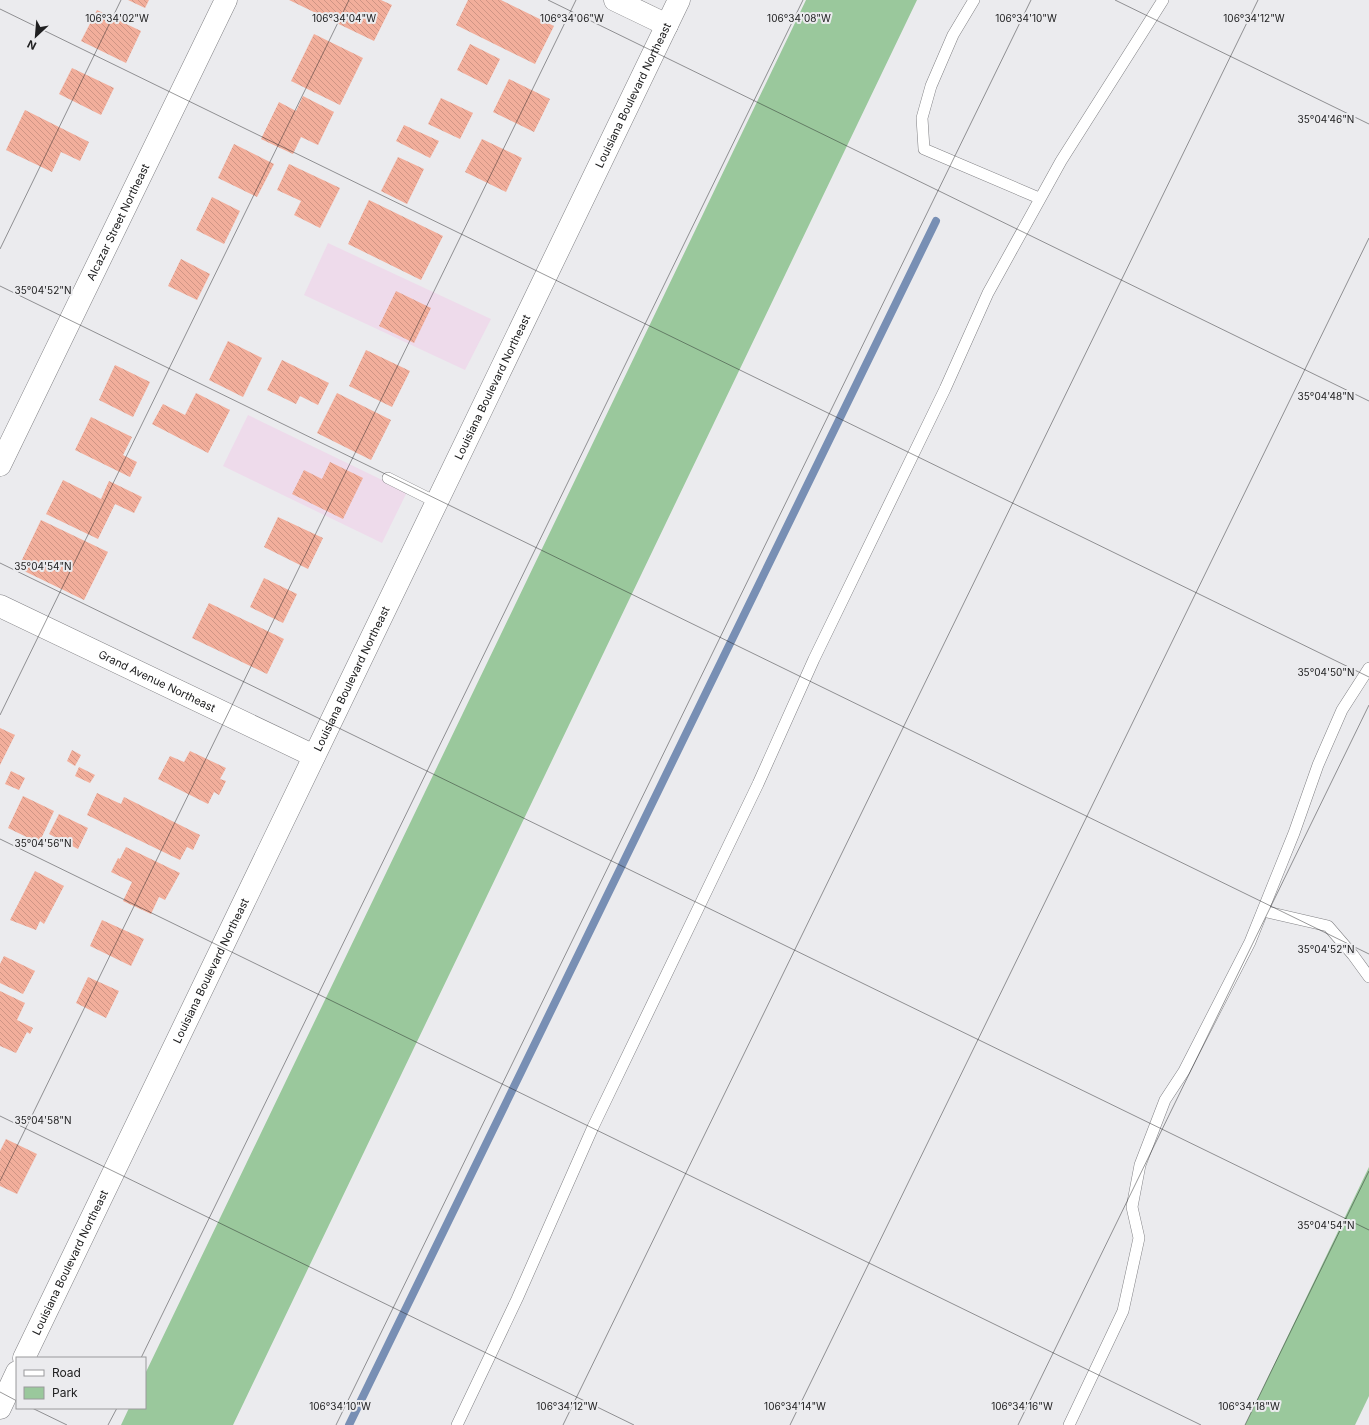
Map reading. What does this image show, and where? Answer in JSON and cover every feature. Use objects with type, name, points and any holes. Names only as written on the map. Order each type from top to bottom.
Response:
[{"type":"main road","name":"Alcazar Street Northeast","points":[[0,465],[226,0]]},
{"type":"main road","points":[[615,0],[666,25]]},
{"type":"main road","name":"Louisiana Boulevard Northeast","points":[[24,1357],[678,0]]},
{"type":"main road","name":"Grand Avenue Northeast","points":[[0,606],[314,756]]},
{"type":"main road","points":[[0,1408],[16,1374]]},
{"type":"lane","points":[[974,0],[953,35],[931,86],[922,118],[924,149],[1039,198]]},
{"type":"lane","points":[[457,1425],[517,1299],[594,1128],[758,784],[814,659],[988,294],[1039,198],[1065,154],[1163,0]]},
{"type":"lane","points":[[388,478],[436,502]]},
{"type":"lane","points":[[1069,1425],[1123,1311],[1139,1238],[1132,1207],[1140,1165],[1165,1100],[1184,1071],[1233,978],[1250,942],[1294,833],[1318,765],[1342,710],[1369,668]]},
{"type":"lane","points":[[1263,911],[1328,926],[1353,955],[1369,977]]},
{"type":"shaded area","points":[[328,243],[491,319],[465,370],[304,295]]},
{"type":"shaded area","points":[[248,415],[407,492],[382,543],[223,466]]},
{"type":"green space","points":[[806,0],[917,0],[233,1425],[121,1425],[129,1409],[146,1409],[146,1372]]},
{"type":"green space","points":[[1369,1167],[1369,1396],[1355,1425],[1245,1425]]},
{"type":"building","points":[[128,0],[149,0],[145,8]]},
{"type":"building","points":[[289,0],[381,0],[392,5],[374,41]]},
{"type":"building","points":[[468,0],[501,0],[554,26],[535,64],[456,25]]},
{"type":"building","points":[[97,10],[141,31],[126,63],[81,41]]},
{"type":"building","points":[[314,34],[363,58],[340,105],[291,81]]},
{"type":"building","points":[[470,44],[500,59],[487,85],[457,70]]},
{"type":"building","points":[[72,68],[114,88],[101,115],[59,94]]},
{"type":"building","points":[[509,79],[550,99],[534,132],[493,112]]},
{"type":"building","points":[[303,96],[334,112],[318,145],[301,137],[293,154],[261,139],[279,102],[296,111]]},
{"type":"building","points":[[441,98],[473,113],[460,139],[428,124]]},
{"type":"building","points":[[25,110],[89,142],[80,161],[61,152],[52,172],[6,150]]},
{"type":"building","points":[[404,125],[439,141],[430,158],[396,141]]},
{"type":"building","points":[[482,139],[522,158],[506,192],[465,172]]},
{"type":"building","points":[[234,144],[274,164],[257,197],[218,178]]},
{"type":"building","points":[[398,157],[424,169],[407,204],[381,191]]},
{"type":"building","points":[[289,164],[340,188],[320,228],[294,215],[301,201],[277,190]]},
{"type":"building","points":[[212,197],[240,211],[224,244],[196,230]]},
{"type":"building","points":[[369,200],[443,236],[421,280],[348,244]]},
{"type":"building","points":[[181,259],[210,274],[197,300],[168,286]]},
{"type":"building","points":[[396,291],[431,308],[414,343],[379,326]]},
{"type":"building","points":[[228,341],[262,358],[243,397],[209,380]]},
{"type":"building","points":[[366,350],[410,371],[392,407],[349,386]]},
{"type":"building","points":[[282,360],[329,383],[318,405],[300,396],[296,404],[267,390]]},
{"type":"building","points":[[115,365],[150,382],[133,417],[99,400]]},
{"type":"building","points":[[196,393],[230,410],[208,453],[152,424],[163,404],[185,415]]},
{"type":"building","points":[[337,393],[391,420],[371,460],[317,433]]},
{"type":"building","points":[[91,417],[132,437],[123,455],[137,462],[130,477],[75,450]]},
{"type":"building","points":[[330,462],[363,478],[343,519],[292,494],[304,470],[322,479]]},
{"type":"building","points":[[63,480],[101,499],[109,481],[142,497],[134,513],[115,504],[98,539],[46,514]]},
{"type":"building","points":[[278,517],[323,538],[308,569],[264,547]]},
{"type":"building","points":[[41,520],[108,552],[84,600],[18,568]]},
{"type":"building","points":[[264,578],[297,594],[283,623],[250,607]]},
{"type":"building","points":[[209,603],[284,639],[267,674],[192,638]]},
{"type":"building","points":[[0,728],[15,735],[0,765]]},
{"type":"building","points":[[72,750],[81,755],[75,766],[67,761]]},
{"type":"building","points":[[190,751],[226,768],[220,779],[226,781],[219,795],[214,792],[208,804],[158,779],[170,756],[184,762]]},
{"type":"building","points":[[79,767],[95,775],[90,783],[75,776]]},
{"type":"building","points":[[11,771],[25,778],[19,790],[5,784]]},
{"type":"building","points":[[97,793],[121,804],[124,797],[200,835],[193,850],[187,847],[180,860],[87,815]]},
{"type":"building","points":[[23,796],[54,811],[39,843],[8,828]]},
{"type":"building","points":[[59,814],[88,828],[78,849],[49,834]]},
{"type":"building","points":[[126,847],[180,873],[165,900],[159,897],[151,914],[123,901],[132,882],[111,872],[118,858],[120,859]]},
{"type":"building","points":[[35,871],[64,886],[44,924],[40,921],[36,930],[10,920]]},
{"type":"building","points":[[102,920],[144,939],[131,966],[90,946]]},
{"type":"building","points":[[4,956],[35,971],[23,994],[0,983],[0,964]]},
{"type":"building","points":[[88,977],[119,991],[106,1018],[76,1003]]},
{"type":"building","points":[[0,991],[25,1003],[17,1020],[33,1028],[30,1034],[27,1032],[16,1053],[0,1046]]},
{"type":"building","points":[[6,1139],[37,1154],[17,1194],[0,1186],[0,1151]]},
{"type":"waterway","points":[[349,1425],[936,221]]}]
